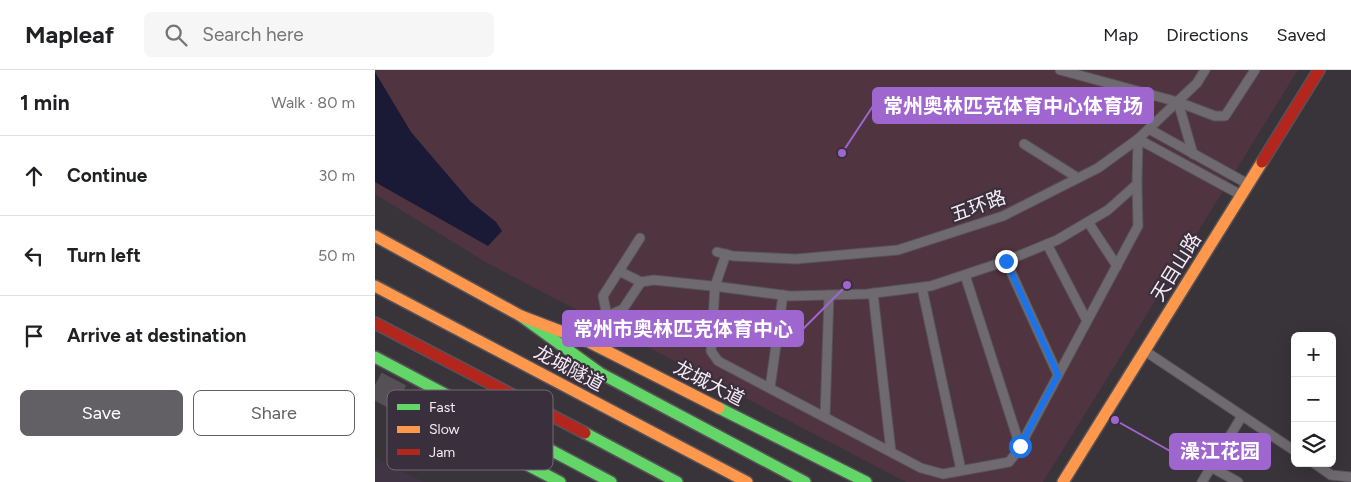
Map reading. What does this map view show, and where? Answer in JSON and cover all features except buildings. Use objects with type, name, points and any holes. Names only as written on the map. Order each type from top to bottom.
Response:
[{"type":"main road","name":"天目山路","points":[[1063,482],[1319,70]]},
{"type":"main road","name":"龙城大道","points":[[375,236],[521,316],[589,342],[866,482]]},
{"type":"main road","points":[[375,240],[395,247]]},
{"type":"main road","name":"龙城隧道","points":[[375,286],[747,482]]},
{"type":"main road","points":[[521,316],[600,373],[805,482]]},
{"type":"main road","points":[[375,322],[503,390]]},
{"type":"main road","points":[[375,358],[436,390]]},
{"type":"main road","points":[[553,416],[677,482]]},
{"type":"main road","points":[[553,452],[611,482]]},
{"type":"main road","points":[[537,470],[560,482]]},
{"type":"lane","points":[[1060,70],[1178,102],[1215,116],[1225,116],[1255,70]]},
{"type":"lane","name":"五环路","points":[[715,286],[721,253],[733,256],[796,258],[898,250],[1003,216],[1098,168],[1149,129],[1197,83],[1205,70]]},
{"type":"lane","points":[[1178,102],[1193,154]]},
{"type":"lane","points":[[1149,129],[1248,184]]},
{"type":"lane","points":[[715,286],[711,351],[718,361],[921,468],[943,474],[1009,462],[1020,446],[1138,226],[1138,139],[1241,196]]},
{"type":"lane","points":[[1024,144],[1078,178]]},
{"type":"lane","points":[[619,272],[641,282],[654,280],[783,295],[873,293],[922,288],[1006,261],[1047,244],[1108,210],[1137,184]]},
{"type":"lane","points":[[1088,222],[1117,266]]},
{"type":"lane","points":[[607,316],[603,296],[640,238]]},
{"type":"lane","points":[[1047,244],[1087,321]]},
{"type":"lane","points":[[1006,261],[1058,375]]},
{"type":"lane","points":[[965,275],[1020,446]]},
{"type":"lane","points":[[589,342],[607,316],[623,309],[641,282]]},
{"type":"lane","points":[[922,288],[961,470]]},
{"type":"lane","points":[[873,293],[891,452]]},
{"type":"lane","points":[[770,388],[783,295]]},
{"type":"lane","points":[[825,417],[829,295]]},
{"type":"lane","points":[[1144,351],[1291,448]]},
{"type":"lane","points":[[1202,482],[1242,416]]},
{"type":"lane","points":[[1211,467],[1238,482]]},
{"type":"lane","points":[[1319,467],[1331,475],[1351,477]]},
{"type":"shaded area","points":[[375,70],[1298,70],[1043,482],[906,482],[487,263],[375,194]]},
{"type":"shaded area","points":[[375,72],[411,132],[470,201],[496,222],[502,231],[488,246],[375,182]]},
{"type":"shaded area","points":[[375,458],[387,464],[387,470],[400,470],[424,482],[375,482]]},
{"type":"tunnel","points":[[375,385],[387,391]]},
{"type":"traffic: fast","points":[[521,316],[600,373],[805,482]]},
{"type":"traffic: fast","points":[[375,357],[437,390]]},
{"type":"traffic: fast","points":[[719,408],[866,482]]},
{"type":"traffic: fast","points":[[585,433],[677,482]]},
{"type":"traffic: fast","points":[[553,451],[611,482]]},
{"type":"traffic: fast","points":[[537,470],[560,482]]},
{"type":"traffic: slow","points":[[1063,482],[1262,162]]},
{"type":"traffic: slow","points":[[375,236],[521,316],[589,342],[719,408]]},
{"type":"traffic: slow","points":[[375,286],[747,482]]},
{"type":"traffic: jam","points":[[1262,162],[1319,70]]},
{"type":"traffic: jam","points":[[375,323],[503,390]]},
{"type":"traffic: jam","points":[[553,416],[585,433]]},
{"type":"place","name":"常州奥林匹克体育中心体育场","points":[[842,153]]},
{"type":"place","name":"常州市奥林匹克体育中心","points":[[847,285]]},
{"type":"place","name":"澡江花园","points":[[1115,420]]},
{"type":"route","points":[[1006,261],[1058,375],[1020,446]]}]
